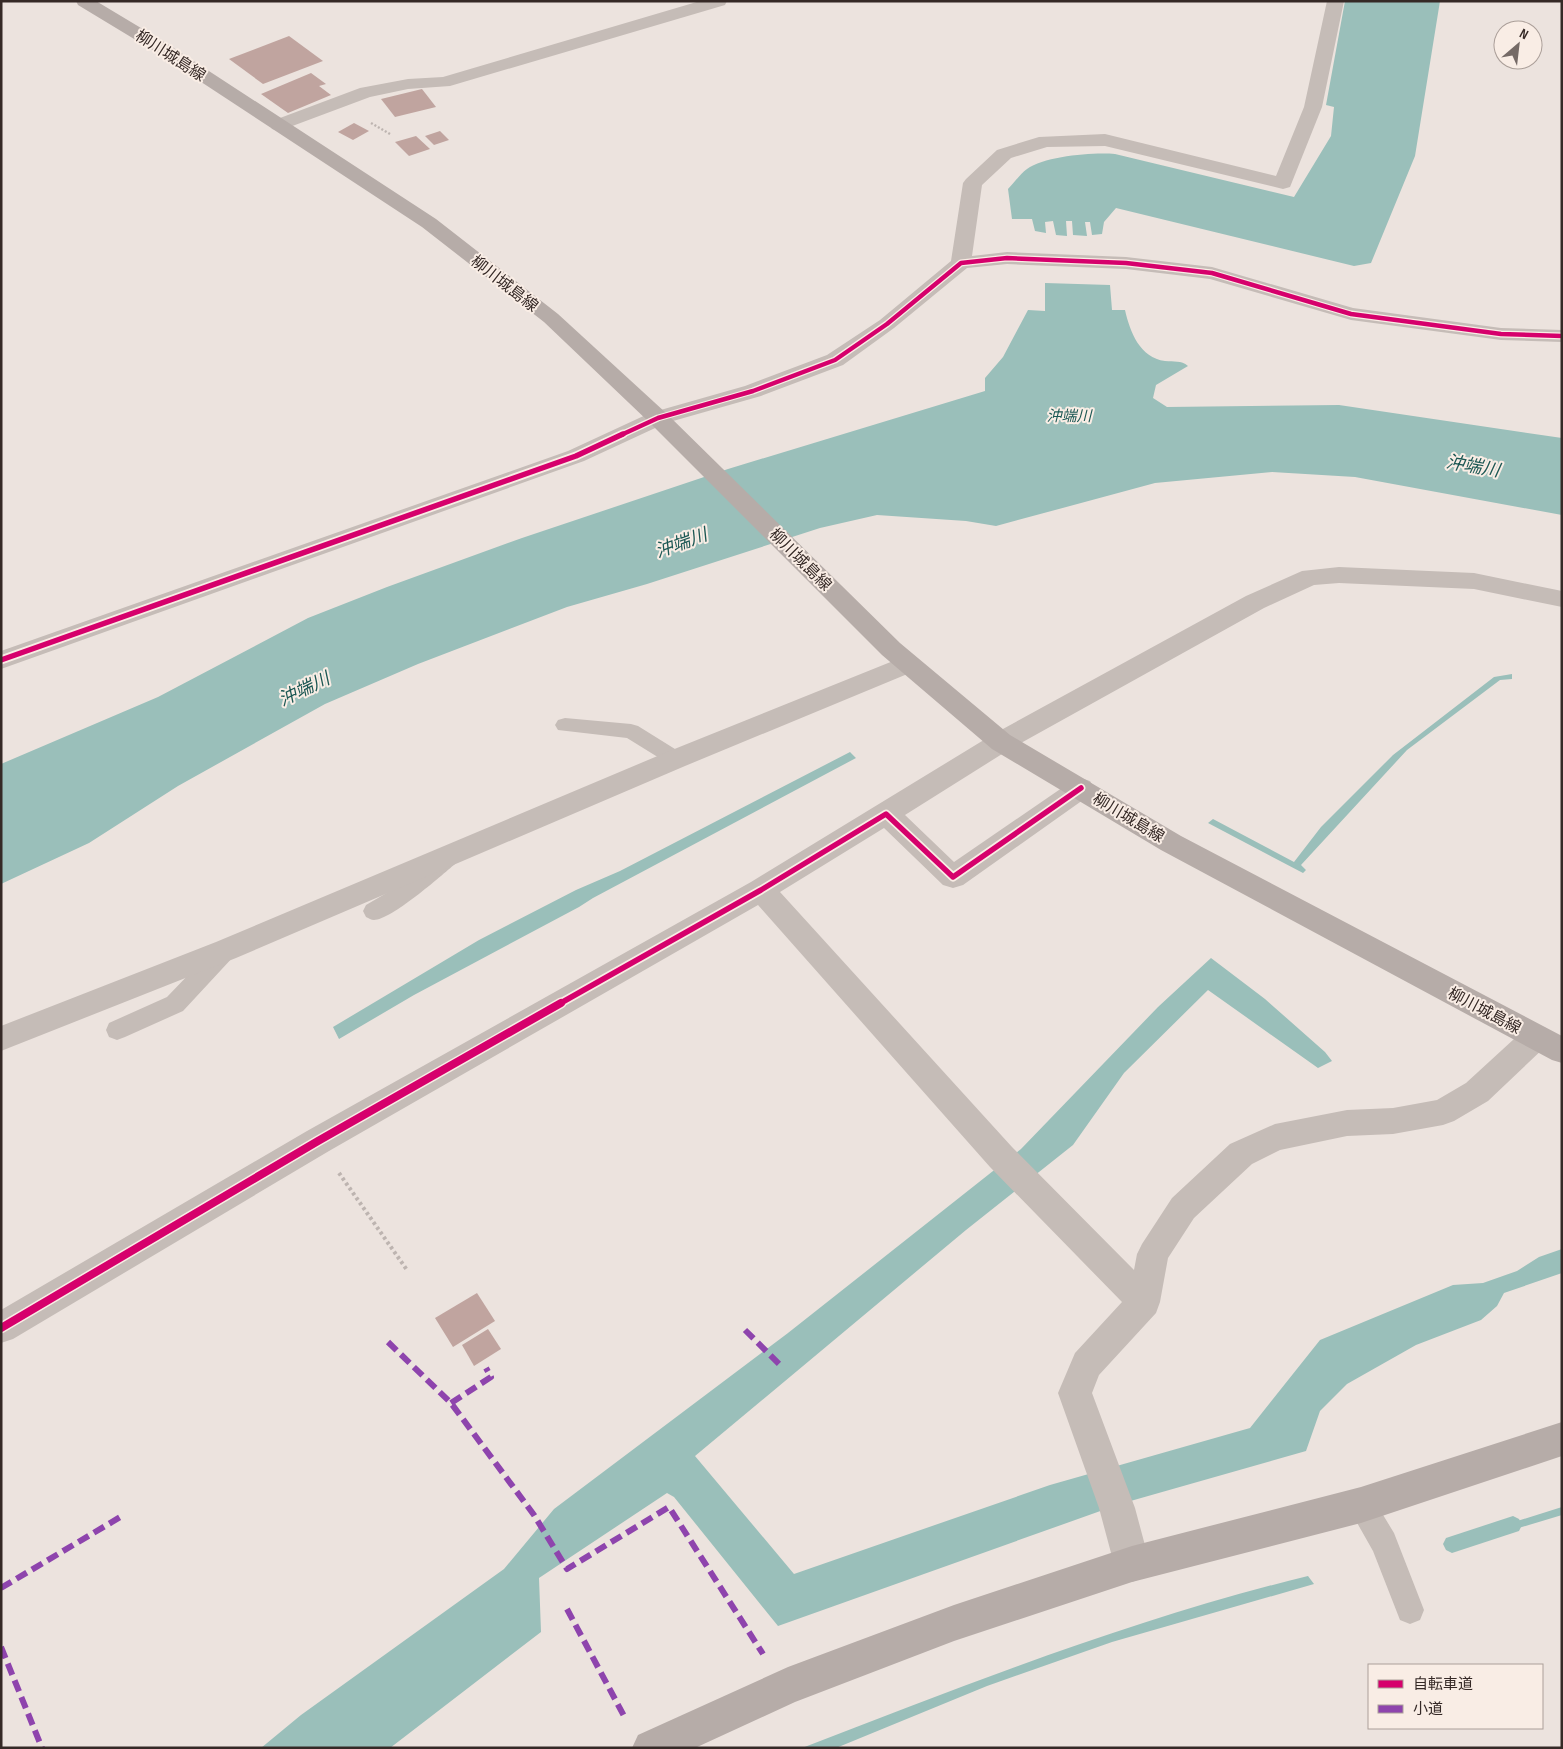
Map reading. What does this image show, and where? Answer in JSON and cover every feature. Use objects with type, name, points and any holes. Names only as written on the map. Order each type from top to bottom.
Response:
[{"type":"main road","name":"柳川城島線","points":[[84,1],[160,47],[437,229],[551,318],[658,418],[899,656],[1001,742],[1171,842],[1549,1044]]},
{"type":"main road","points":[[652,1748],[788,1686],[954,1624],[1132,1564],[1361,1505],[1562,1439]]},
{"type":"street","points":[[279,126],[366,92],[408,84],[444,82],[719,1]]},
{"type":"street","points":[[961,263],[973,183],[1004,154],[1046,141],[1105,140],[1283,184],[1313,107],[1336,1]]},
{"type":"street","points":[[1,660],[576,456],[658,418],[753,391],[835,360],[887,324],[961,263],[1006,258],[1126,263],[1212,273],[1351,314],[1501,334],[1562,336]]},
{"type":"street","points":[[1,1328],[318,1141],[761,890],[1001,742],[1255,602],[1310,577],[1339,575],[1474,581],[1562,598]]},
{"type":"street","points":[[1,1039],[226,950],[452,855],[676,758],[899,656]]},
{"type":"street","points":[[886,814],[953,877],[1081,788]]},
{"type":"street","points":[[761,890],[1001,1156],[1144,1302]]},
{"type":"street","points":[[1132,1564],[1117,1508],[1075,1393],[1087,1364],[1144,1302],[1153,1254],[1183,1208],[1241,1154],[1275,1137],[1347,1123],[1393,1121],[1443,1112],[1477,1092],[1549,1044]]},
{"type":"lane","points":[[566,725],[631,731],[676,758]]},
{"type":"lane","points":[[374,911],[410,890],[452,855]]},
{"type":"lane","points":[[117,1030],[175,1004],[226,950]]},
{"type":"lane","points":[[1361,1505],[1384,1544],[1410,1610]]},
{"type":"path","points":[[318,1141],[407,1270]]},
{"type":"water","points":[[1345,1],[1440,1],[1415,156],[1371,263],[1354,266],[1116,208],[1104,222],[1102,234],[1092,235],[1090,222],[1085,222],[1087,236],[1073,235],[1072,221],[1066,221],[1067,236],[1056,235],[1053,221],[1045,222],[1046,233],[1035,231],[1032,219],[1012,219],[1008,189],[1024,171],[1045,161],[1082,154],[1115,154],[1294,197],[1331,136],[1334,107],[1326,105]]},
{"type":"water","name":"沖端川","points":[[1045,283],[1110,285],[1112,310],[1125,310],[1133,335],[1143,349],[1156,359],[1180,362],[1188,366],[1156,385],[1153,398],[1167,407],[1339,405],[1562,438],[1562,515],[1355,477],[1272,472],[1155,483],[996,526],[966,521],[877,515],[820,528],[647,584],[567,607],[418,664],[325,704],[178,786],[89,843],[1,884],[1,764],[158,697],[308,618],[387,587],[522,538],[728,469],[985,391],[985,378],[1003,357],[1028,310],[1045,311]]},
{"type":"water","points":[[1512,674],[1512,679],[1500,680],[1407,750],[1301,865],[1306,870],[1303,873],[1208,823],[1213,819],[1294,862],[1321,827],[1393,755],[1494,677]]},
{"type":"water","points":[[850,752],[856,758],[414,995],[339,1039],[333,1027],[479,940],[576,890],[620,871]]},
{"type":"water","points":[[1211,958],[1265,999],[1325,1052],[1332,1061],[1318,1068],[1208,990],[1124,1073],[1073,1145],[966,1230],[695,1456],[794,1574],[1050,1485],[1250,1428],[1320,1340],[1453,1285],[1483,1283],[1517,1271],[1539,1257],[1562,1249],[1562,1273],[1504,1293],[1497,1306],[1481,1320],[1416,1345],[1347,1384],[1320,1411],[1306,1451],[1120,1504],[778,1626],[674,1497],[667,1493],[539,1578],[541,1632],[390,1748],[261,1748],[301,1715],[504,1569],[554,1509],[788,1333],[1021,1149],[1158,1007]]},
{"type":"water","points":[[1562,1507],[1562,1515],[1499,1534],[1495,1528]]},
{"type":"water","points":[[1308,1576],[1314,1584],[1112,1642],[987,1686],[836,1748],[802,1748],[989,1677],[1116,1632],[1243,1593]]},
{"type":"building","points":[[289,36],[323,61],[263,84],[229,59]]},
{"type":"building","points":[[311,73],[326,84],[319,86],[331,95],[288,113],[261,94]]},
{"type":"building","points":[[422,89],[436,107],[395,117],[381,99]]},
{"type":"building","points":[[354,123],[369,131],[353,140],[338,132]]},
{"type":"building","points":[[440,131],[449,140],[434,145],[425,136]]},
{"type":"building","points":[[416,136],[430,149],[409,156],[395,142]]},
{"type":"building","points":[[477,1293],[495,1321],[453,1347],[435,1318]]},
{"type":"building","points":[[488,1329],[501,1349],[474,1366],[462,1345]]},
{"type":"waterway","points":[[1452,1544],[1513,1525]]},
{"type":"marked path","points":[[745,1330],[782,1367]]},
{"type":"marked path","points":[[388,1342],[451,1403],[534,1515],[567,1569],[669,1507],[763,1654]]},
{"type":"marked path","points":[[451,1403],[491,1377],[486,1368]]},
{"type":"marked path","points":[[1,1588],[122,1516]]},
{"type":"marked path","points":[[567,1609],[624,1716]]},
{"type":"marked path","points":[[1,1647],[42,1748]]},
{"type":"cycle path","points":[[1,660],[576,456],[658,418],[753,391],[835,360],[887,324],[961,263],[1007,258],[1126,263],[1212,273],[1351,314],[1501,334],[1562,336]]},
{"type":"cycle path","points":[[1,1328],[318,1141],[761,890],[886,814],[953,877],[1081,788]]}]
